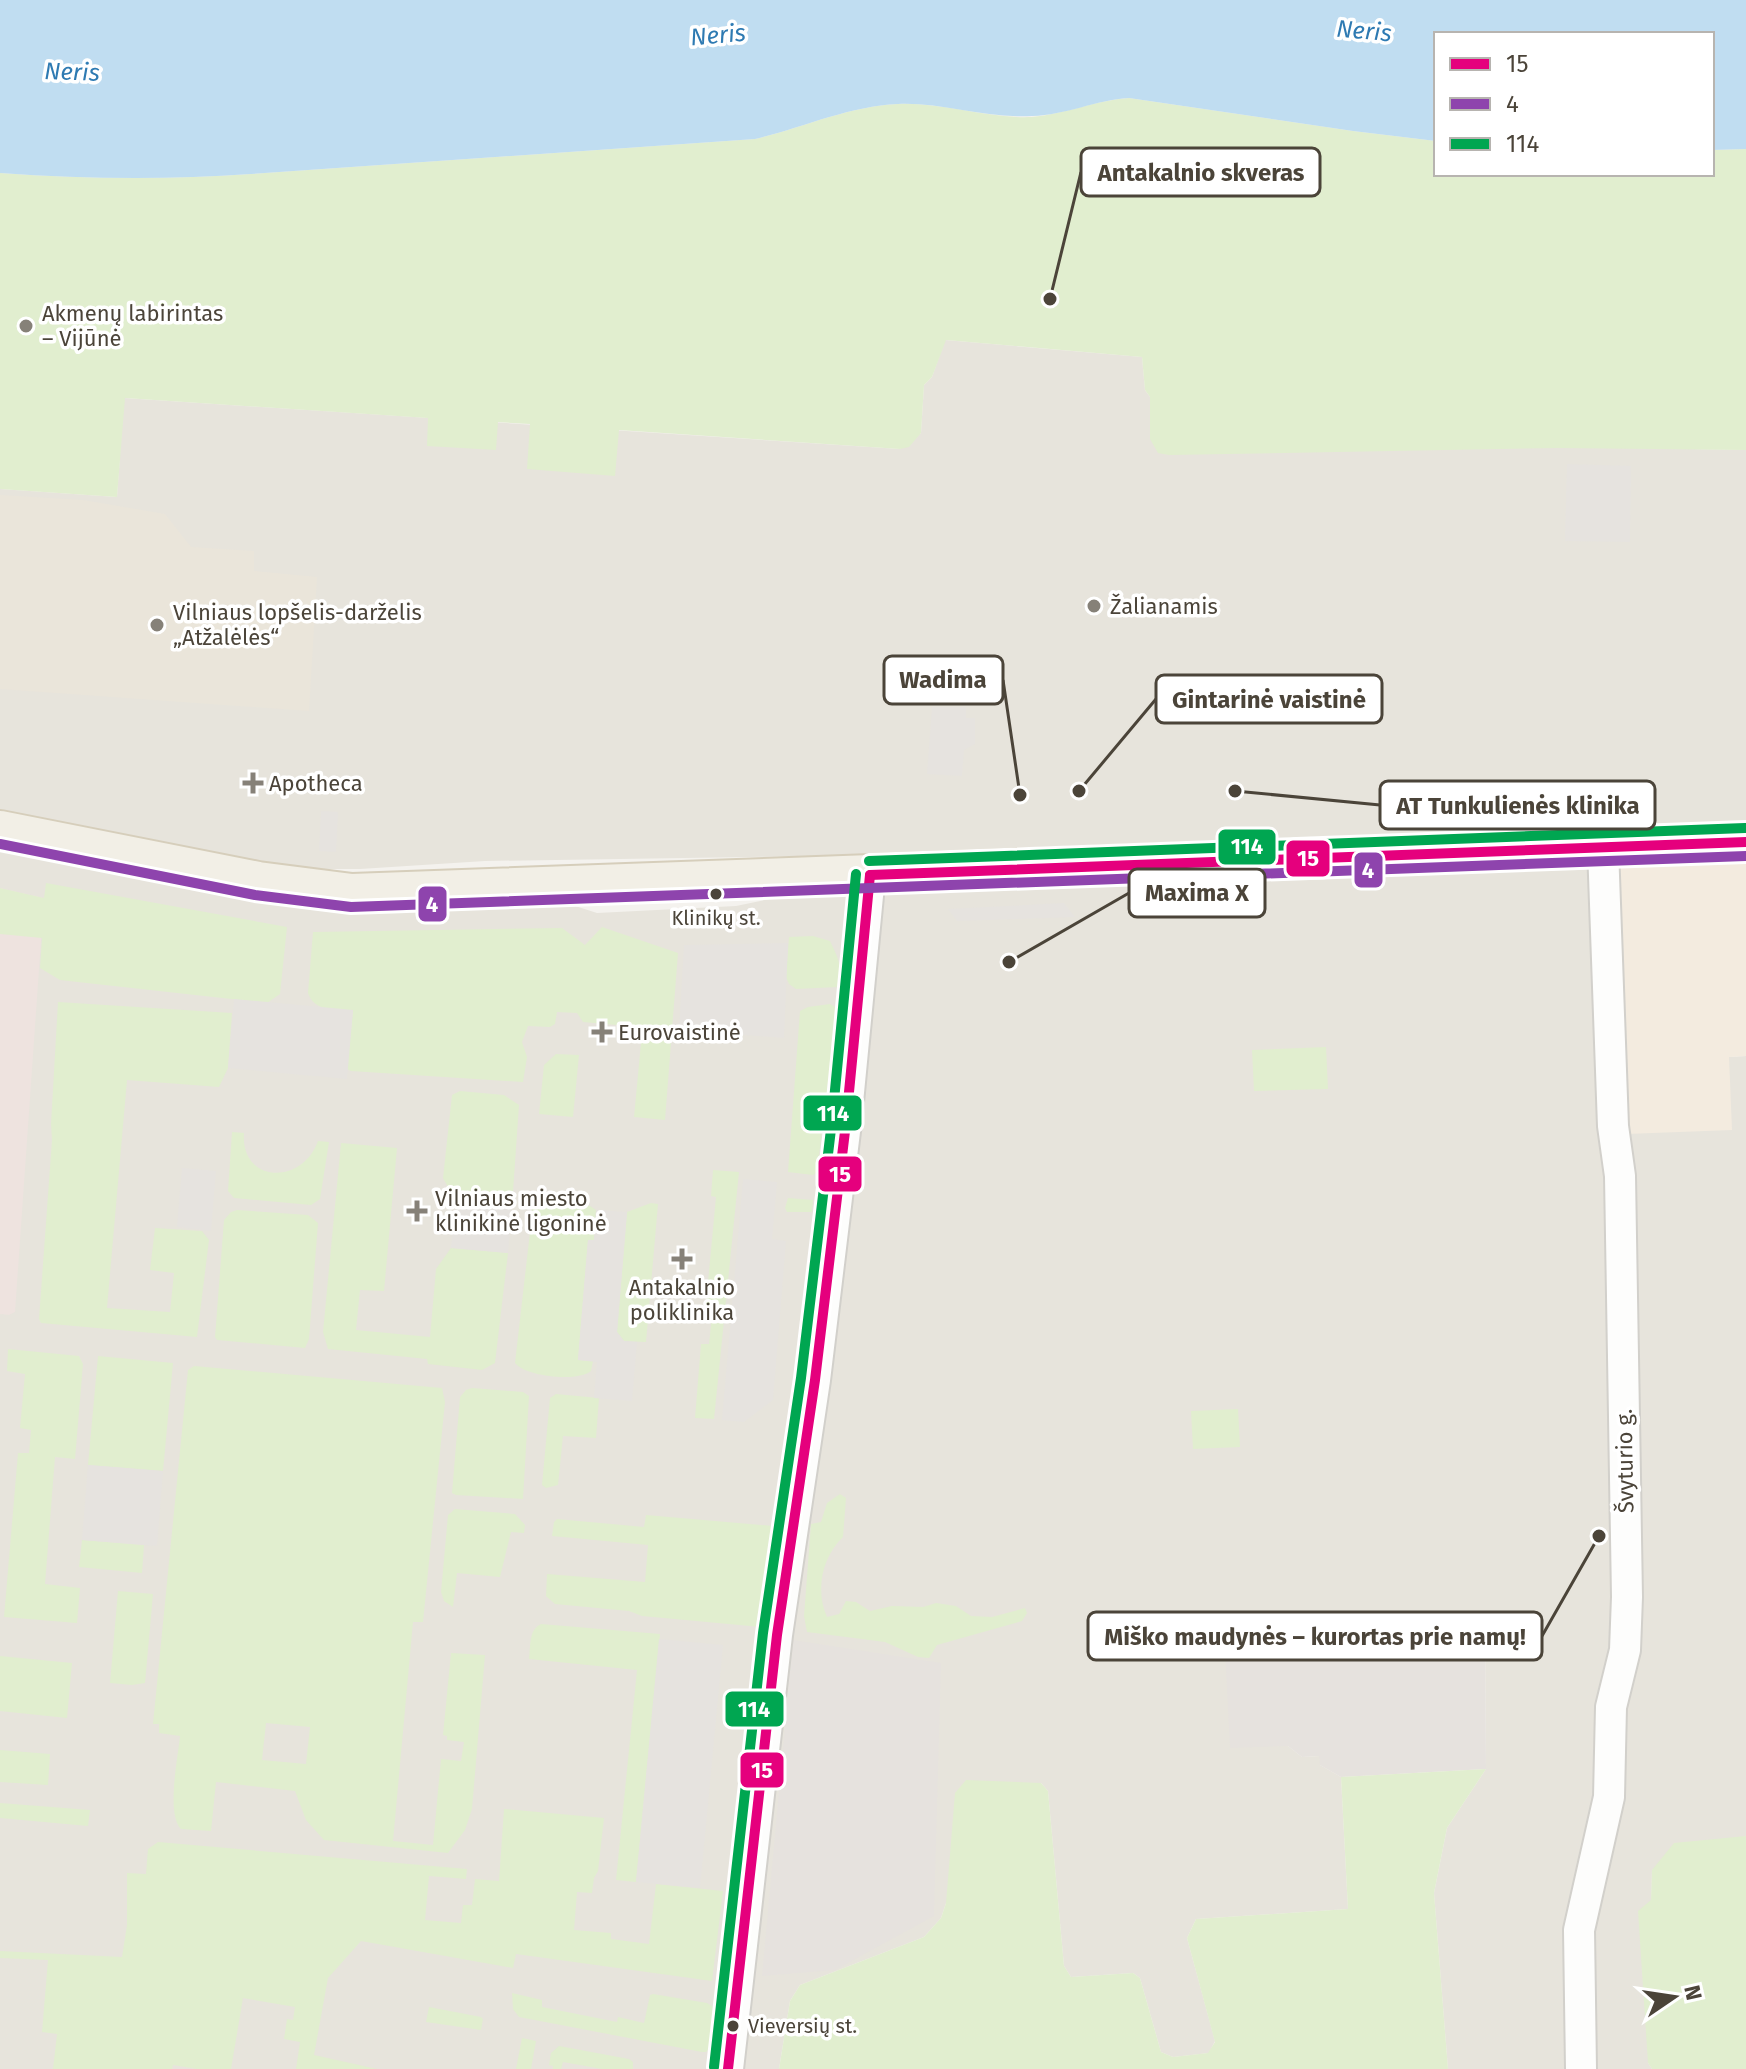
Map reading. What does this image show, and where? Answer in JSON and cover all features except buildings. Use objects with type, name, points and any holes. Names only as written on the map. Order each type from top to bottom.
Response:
[{"type":"main road","points":[[0,830],[258,881],[352,893],[1746,842]]},
{"type":"street","name":"Švyturio g.","points":[[1581,2069],[1579,1930],[1609,1797],[1611,1707],[1625,1650],[1627,1597],[1620,1176],[1613,1126],[1603,848]]},
{"type":"street","points":[[728,2069],[777,1635],[815,1380],[846,1123],[870,875]]},
{"type":"shaded area","points":[[945,340],[1142,357],[1145,390],[1150,397],[1150,439],[1746,450],[1746,822],[937,854],[485,861],[360,869],[304,869],[236,859],[0,812],[0,489],[117,497],[124,398],[900,449],[921,433],[924,385],[932,377]]},
{"type":"shaded area","points":[[1567,464],[1631,466],[1630,542],[1565,541]]},
{"type":"shaded area","name":"Vilniaus lopšelis-darželis „Atžalėlės“","points":[[0,495],[83,500],[165,514],[191,547],[254,551],[254,571],[317,577],[309,711],[0,689]]},
{"type":"shaded area","points":[[932,707],[966,707],[966,718],[975,718],[975,744],[964,750],[962,776],[927,774]]},
{"type":"shaded area","points":[[321,811],[338,812],[336,852],[319,851]]},
{"type":"shaded area","points":[[0,849],[310,907],[569,904],[597,913],[736,906],[779,897],[1616,868],[1729,1057],[1746,1056],[1746,1836],[1652,1870],[1648,2063],[1652,2069],[1448,2069],[1434,1893],[1447,1828],[1486,1769],[1485,1617],[1225,1629],[1288,1746],[1302,1757],[1320,1756],[1320,1765],[1341,1777],[1348,1909],[1196,1919],[1187,1938],[1215,2041],[1209,2053],[1173,2057],[1161,2052],[1140,1978],[1133,1973],[1071,1977],[1064,1966],[1048,1791],[1041,1783],[946,1903],[941,1918],[924,1937],[800,1985],[790,2001],[779,2069],[0,2069]]},
{"type":"shaded area","points":[[1746,863],[1746,1056],[1729,1057],[1732,1130],[1626,1134],[1616,868]]},
{"type":"shaded area","points":[[0,888],[44,898],[15,1312],[9,1315],[0,1314]]},
{"type":"shaded area","points":[[1064,903],[1075,917],[957,921],[948,909]]},
{"type":"shaded area","points":[[788,943],[784,1038],[679,1030],[684,945]]},
{"type":"shaded area","points":[[234,999],[353,1010],[347,1079],[228,1068]]},
{"type":"shaded area","points":[[182,1168],[216,1171],[211,1231],[177,1227]]},
{"type":"shaded area","points":[[743,1179],[777,1182],[772,1239],[786,1241],[773,1400],[744,1422],[722,1420]]},
{"type":"shaded area","points":[[456,1201],[512,1206],[508,1253],[451,1248]]},
{"type":"shaded area","points":[[596,1210],[627,1212],[617,1332],[624,1341],[637,1342],[632,1401],[594,1398],[597,1362],[578,1360],[588,1240],[594,1240]]},
{"type":"shaded area","points":[[88,1465],[163,1471],[157,1546],[82,1540]]},
{"type":"shaded area","points":[[1485,1617],[1486,1769],[1341,1777],[1320,1765],[1319,1756],[1302,1757],[1288,1746],[1230,1748],[1224,1629]]},
{"type":"shaded area","points":[[659,1639],[723,1645],[700,1888],[636,1882]]},
{"type":"shaded area","points":[[793,1640],[941,1663],[934,1916],[835,1970],[762,1976]]},
{"type":"green space","points":[[1129,98],[1434,141],[1434,176],[1714,176],[1714,150],[1746,149],[1746,450],[1558,448],[1169,455],[1158,453],[1150,439],[1150,397],[1145,390],[1142,357],[946,340],[932,377],[924,385],[921,433],[909,447],[900,449],[619,430],[615,476],[527,469],[530,424],[498,422],[496,450],[427,446],[428,418],[125,398],[117,497],[0,489],[0,173],[126,178],[251,174],[755,139],[844,113],[898,104],[1032,117]]},
{"type":"green space","points":[[46,883],[287,927],[280,994],[267,1003],[60,980],[40,968],[42,938],[0,934],[0,888],[44,898]]},
{"type":"green space","points":[[602,927],[678,953],[665,1120],[634,1117],[641,1043],[638,1042],[639,1027],[583,1022],[577,1013],[557,1012],[555,1024],[550,1027],[528,1026],[522,1042],[527,1057],[523,1082],[351,1071],[347,1069],[353,1011],[320,1007],[308,993],[313,932],[562,928],[585,945]]},
{"type":"green space","points":[[813,936],[830,941],[840,969],[838,987],[796,989],[789,984],[786,977],[789,937]]},
{"type":"green space","points":[[58,1002],[232,1013],[228,1068],[219,1087],[127,1080],[107,1308],[170,1312],[174,1273],[150,1270],[155,1228],[202,1231],[209,1240],[197,1337],[41,1323],[39,1319]]},
{"type":"green space","points":[[830,1004],[837,1008],[817,1172],[813,1175],[788,1172],[800,1011]]},
{"type":"green space","points":[[1326,1047],[1328,1089],[1254,1091],[1252,1050]]},
{"type":"green space","points":[[556,1054],[579,1055],[573,1117],[539,1114],[544,1065]]},
{"type":"green space","points":[[460,1091],[504,1095],[519,1105],[512,1206],[456,1201],[443,1178],[452,1095]]},
{"type":"green space","points":[[232,1132],[244,1133],[245,1150],[252,1162],[274,1173],[299,1166],[310,1156],[318,1141],[329,1142],[320,1199],[311,1205],[234,1198],[228,1191]]},
{"type":"green space","points":[[341,1143],[397,1148],[384,1291],[360,1290],[356,1330],[430,1337],[436,1269],[451,1248],[508,1253],[495,1363],[482,1370],[428,1364],[427,1359],[328,1349],[323,1332]]},
{"type":"green space","points":[[713,1170],[739,1172],[714,1419],[695,1418],[701,1344],[709,1344],[712,1316],[705,1314],[716,1197],[711,1196]]},
{"type":"green space","points":[[788,1198],[813,1200],[812,1212],[787,1212]]},
{"type":"green space","points":[[538,1203],[590,1206],[596,1210],[594,1240],[588,1240],[578,1360],[593,1361],[591,1371],[584,1374],[564,1377],[540,1375],[515,1363],[533,1206]]},
{"type":"green space","points":[[651,1203],[658,1204],[646,1342],[624,1341],[617,1332],[627,1212]]},
{"type":"green space","points":[[237,1210],[308,1215],[318,1223],[309,1339],[305,1348],[217,1340],[215,1337],[224,1220]]},
{"type":"green space","points":[[8,1349],[79,1356],[83,1364],[75,1459],[55,1457],[45,1584],[80,1588],[77,1623],[4,1617],[18,1453],[29,1453],[31,1430],[20,1428],[25,1374],[7,1371]]},
{"type":"green space","points":[[98,1356],[173,1363],[163,1471],[88,1465]]},
{"type":"green space","points":[[194,1366],[442,1388],[445,1402],[423,1622],[413,1622],[393,1841],[433,1845],[441,1759],[461,1761],[464,1742],[447,1740],[447,1736],[443,1735],[451,1653],[485,1655],[472,1809],[465,1830],[448,1853],[324,1840],[306,1820],[295,1791],[216,1782],[211,1831],[181,1829],[177,1822],[174,1799],[180,1736],[159,1733],[159,1724],[153,1724],[188,1370]],"holes":[[[266,1723],[310,1727],[306,1764],[262,1760]]]},
{"type":"green space","points":[[472,1388],[523,1392],[529,1396],[523,1499],[452,1493],[460,1397]]},
{"type":"green space","points":[[556,1394],[599,1398],[596,1438],[563,1436],[558,1485],[546,1488],[542,1485],[550,1398]]},
{"type":"green space","points":[[1238,1409],[1240,1447],[1193,1449],[1191,1411]]},
{"type":"green space","points":[[840,1494],[846,1498],[843,1537],[830,1554],[821,1585],[827,1617],[839,1614],[846,1601],[856,1602],[870,1611],[892,1606],[923,1607],[936,1603],[956,1606],[971,1616],[992,1617],[1025,1608],[1027,1613],[1022,1621],[937,1645],[929,1658],[918,1657],[885,1642],[807,1632],[804,1616],[811,1524],[821,1522],[827,1503]]},
{"type":"green space","points":[[455,1509],[515,1514],[525,1525],[524,1533],[511,1532],[500,1577],[457,1573],[453,1607],[444,1601],[441,1592],[448,1515]]},
{"type":"green space","points":[[646,1515],[774,1526],[761,1627],[555,1604],[546,1596],[547,1574],[645,1582],[648,1545],[552,1536],[557,1519],[644,1527]]},
{"type":"green space","points":[[82,1540],[144,1545],[142,1573],[79,1567]]},
{"type":"green space","points":[[118,1591],[153,1594],[145,1683],[110,1683]]},
{"type":"green space","points":[[541,1624],[660,1634],[636,1882],[616,1880],[637,1670],[529,1659],[532,1635]]},
{"type":"green space","points":[[0,1656],[72,1663],[67,1718],[0,1711]]},
{"type":"green space","points":[[0,1750],[50,1754],[48,1785],[0,1782]]},
{"type":"green space","points":[[1486,1769],[1447,1828],[1434,1893],[1448,2069],[779,2069],[790,2001],[800,1985],[924,1937],[941,1918],[946,1903],[955,1793],[966,1780],[1041,1783],[1048,1791],[1064,1966],[1071,1977],[1133,1973],[1140,1978],[1161,2052],[1173,2057],[1208,2053],[1215,2042],[1187,1938],[1196,1919],[1348,1909],[1341,1777]]},
{"type":"green space","points":[[0,1803],[90,1810],[88,1826],[0,1818]]},
{"type":"green space","points":[[504,1809],[604,1818],[598,1871],[592,1893],[577,1892],[574,1930],[611,1933],[611,1939],[649,1944],[656,1884],[723,1891],[712,1981],[516,1954],[513,1968],[361,1941],[328,1978],[314,2055],[377,2069],[296,2069],[300,2042],[284,2039],[287,2019],[293,2020],[295,2007],[243,1998],[231,2069],[173,2065],[172,2069],[53,2069],[57,2034],[42,2032],[48,1960],[0,1958],[0,1951],[122,1957],[127,1925],[127,1873],[146,1874],[148,1849],[158,1842],[467,1869],[466,1879],[429,1876],[425,1920],[461,1923],[463,1905],[472,1905],[475,1879],[499,1881]]},
{"type":"green space","points":[[1746,1836],[1746,2069],[1652,2069],[1648,2063],[1638,1911],[1651,1900],[1652,1870],[1674,1843]]},
{"type":"green space","points":[[512,1993],[542,2000],[542,2007],[617,2022],[618,2017],[644,2023],[650,1995],[653,1994],[707,2003],[715,2008],[710,2048],[702,2052],[519,2017],[513,2009]]},
{"type":"green space","points":[[429,2007],[481,2017],[481,2030],[426,2022]]},
{"type":"green space","points":[[522,2038],[536,2041],[531,2069],[516,2069]]},
{"type":"green space","points":[[559,2046],[629,2059],[633,2062],[633,2069],[602,2069],[563,2062],[561,2069],[553,2069],[549,2065],[551,2053]]},
{"type":"water","name":"Neris","points":[[0,0],[1746,0],[1746,149],[1714,150],[1714,32],[1434,32],[1434,141],[1129,98],[1032,116],[898,104],[844,113],[755,139],[251,174],[126,178],[0,173]]},
{"type":"transit line","name":"114","points":[[869,861],[1745,828]]},
{"type":"transit line","name":"15","points":[[870,875],[1746,842]]},
{"type":"transit line","name":"4","points":[[0,844],[255,895],[351,907],[1746,856]]},
{"type":"transit line","name":"114","points":[[714,2067],[763,1633],[801,1378],[832,1121],[856,874]]},
{"type":"transit line","name":"15","points":[[728,2069],[777,1635],[815,1380],[846,1123],[870,875]]},
{"type":"place","name":"Antakalnio skveras","points":[[1050,299]]},
{"type":"place","name":"Akmenų labirintas – Vijūnė","points":[[26,326]]},
{"type":"place","name":"Žalianamis","points":[[1094,606]]},
{"type":"place","name":"Vilniaus lopšelis-darželis „Atžalėlės“","points":[[157,625]]},
{"type":"place","name":"Apotheca","points":[[253,783]]},
{"type":"place","name":"Gintarinė vaistinė","points":[[1079,791]]},
{"type":"place","name":"AT Tunkulienės klinika","points":[[1235,791]]},
{"type":"place","name":"Wadima","points":[[1020,795]]},
{"type":"place","name":"Klinikų st.","points":[[716,894]]},
{"type":"place","name":"Maxima X","points":[[1009,962]]},
{"type":"place","name":"Eurovaistinė","points":[[602,1032]]},
{"type":"place","name":"Vilniaus miesto klinikinė ligoninė","points":[[417,1211]]},
{"type":"place","name":"Antakalnio poliklinika","points":[[682,1259]]},
{"type":"place","name":"Miško maudynės – kurortas prie namų!","points":[[1599,1536]]},
{"type":"place","name":"Vieversių st.","points":[[733,2026]]}]
